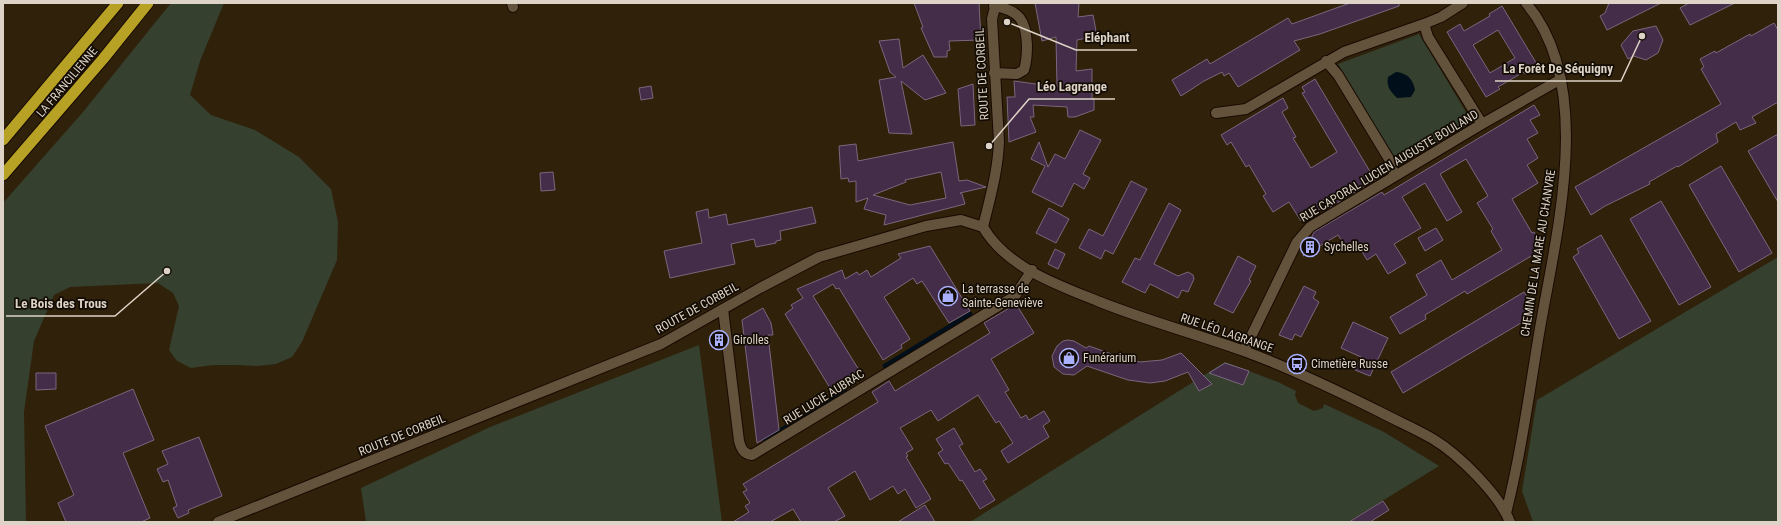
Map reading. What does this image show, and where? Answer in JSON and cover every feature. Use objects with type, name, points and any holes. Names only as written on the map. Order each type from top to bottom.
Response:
[{"type":"highway","name":"LA FRANCILIENNE","points":[[3,140],[118,3]]},
{"type":"highway","name":"LA FRANCILIENNE","points":[[3,175],[103,59],[148,3]]},
{"type":"street","points":[[1216,114],[1246,109],[1344,52],[1441,17],[1463,3]]},
{"type":"street","name":"CHEMIN DE LA MARE AU CHANVRE","points":[[1508,518],[1566,161],[1566,130],[1561,79],[1548,38],[1526,3]]},
{"type":"street","points":[[994,73],[1017,74],[1024,70],[1027,55],[1025,26],[1018,16],[1006,8],[995,4]]},
{"type":"street","name":"ROUTE DE CORBEIL","points":[[218,522],[628,358],[681,334],[723,309],[819,257],[919,228],[948,222],[961,220],[982,227],[998,162],[999,141],[992,19],[995,4]]},
{"type":"street","points":[[1424,24],[1428,37],[1482,124]]},
{"type":"street","points":[[1326,62],[1338,75],[1385,152],[1395,176]]},
{"type":"street","name":"RUE CAPORAL LUCIEN AUGUSTE BOULAND","points":[[1244,351],[1303,233],[1310,227],[1482,124],[1561,79]]},
{"type":"street","name":"RUE LÉO LAGRANGE","points":[[982,227],[991,241],[1000,250],[1051,281],[1140,318],[1244,351],[1292,370],[1433,439],[1474,473],[1492,493],[1508,518]]},
{"type":"street","name":"RUE LUCIE AUBRAC","points":[[723,309],[739,441],[745,453],[752,455],[1014,296],[1032,270]]},
{"type":"green space","points":[[171,3],[224,3],[200,61],[190,95],[211,115],[255,130],[299,157],[331,189],[338,222],[337,260],[302,342],[292,357],[276,364],[257,366],[213,365],[191,368],[177,361],[169,350],[179,306],[173,293],[158,283],[70,287],[54,295],[34,341],[24,412],[26,522],[3,522],[3,203],[83,112]]},
{"type":"green space","points":[[1419,34],[1472,122],[1399,165],[1338,64]]},
{"type":"green space","points":[[1778,257],[1778,522],[1533,522],[1522,491],[1537,400]]},
{"type":"green space","points":[[699,345],[722,522],[366,522],[361,488],[490,427]]},
{"type":"green space","points":[[1225,362],[1278,382],[1296,391],[1295,395],[1298,403],[1314,411],[1323,408],[1324,404],[1384,432],[1439,466],[1348,522],[970,522]]},
{"type":"shaded area","points":[[1396,72],[1406,75],[1413,83],[1415,90],[1411,97],[1397,98],[1390,89],[1388,77]]},
{"type":"building","points":[[914,3],[979,3],[981,40],[949,41],[950,50],[947,51],[947,57],[934,57],[921,28],[923,27]]},
{"type":"building","points":[[1035,3],[1079,3],[1078,17],[1093,15],[1097,36],[1077,40],[1076,71],[1092,69],[1092,99],[1094,98],[1094,110],[1075,117],[1068,117],[1067,107],[1033,105],[1034,117],[1030,117],[1036,132],[1009,142],[1007,97],[1015,97],[1014,81],[1057,87],[1056,37],[1042,41]]},
{"type":"building","points":[[1350,3],[1399,3],[1399,6],[1320,34],[1294,41],[1300,50],[1238,87],[1229,73],[1224,76],[1222,72],[1204,81],[1181,96],[1172,80],[1207,59],[1210,64],[1288,18],[1292,24]]},
{"type":"building","points":[[1609,3],[1661,3],[1607,30],[1600,16],[1605,13]]},
{"type":"building","points":[[1689,3],[1735,3],[1690,25],[1680,8]]},
{"type":"building","points":[[1502,6],[1538,66],[1525,74],[1523,72],[1498,87],[1500,89],[1486,97],[1447,32],[1460,24],[1464,31],[1490,16],[1489,14]],"holes":[[[1498,30],[1515,58],[1490,73],[1473,45]]]},
{"type":"building","points":[[1774,23],[1778,30],[1778,102],[1752,117],[1756,123],[1740,130],[1736,122],[1716,134],[1718,142],[1678,167],[1677,166],[1649,182],[1650,184],[1605,206],[1591,215],[1575,187],[1721,104],[1701,69],[1704,67],[1700,59],[1715,51],[1716,53],[1750,34],[1751,36]]},
{"type":"building","points":[[1656,26],[1663,40],[1658,53],[1646,60],[1634,56],[1628,59],[1621,45],[1633,31]]},
{"type":"building","points":[[899,39],[903,68],[923,55],[946,93],[925,100],[901,81],[912,134],[889,133],[879,80],[896,77],[890,72],[879,41]]},
{"type":"building","points":[[1315,79],[1375,180],[1324,211],[1328,204],[1301,221],[1289,202],[1273,212],[1263,196],[1266,194],[1249,165],[1246,167],[1231,142],[1227,145],[1221,135],[1283,98],[1288,108],[1282,112],[1296,137],[1293,138],[1311,168],[1337,152],[1302,93],[1305,92],[1302,87]]},
{"type":"building","points":[[973,84],[975,125],[961,126],[958,89]]},
{"type":"building","points":[[651,86],[653,98],[641,100],[639,88]]},
{"type":"building","points":[[1534,105],[1540,115],[1530,120],[1538,133],[1527,139],[1538,158],[1527,165],[1538,183],[1512,199],[1532,233],[1534,232],[1543,246],[1536,250],[1538,252],[1467,294],[1465,291],[1425,315],[1426,319],[1400,334],[1390,317],[1427,295],[1416,275],[1441,260],[1452,280],[1502,250],[1491,231],[1493,229],[1477,203],[1488,196],[1466,159],[1440,174],[1462,212],[1447,221],[1425,183],[1402,197],[1421,228],[1394,244],[1406,263],[1388,274],[1376,254],[1367,260],[1356,241],[1346,247],[1338,235],[1303,256],[1314,232],[1382,192],[1384,195]]},
{"type":"building","points":[[1080,130],[1101,140],[1083,174],[1090,178],[1084,189],[1074,183],[1062,207],[1032,192],[1045,166],[1031,159],[1039,142],[1048,167],[1055,154],[1065,159]]},
{"type":"building","points":[[1778,134],[1778,202],[1748,151]]},
{"type":"building","points":[[953,142],[959,181],[967,180],[986,187],[960,193],[962,194],[965,204],[884,225],[886,215],[864,209],[868,198],[856,202],[856,181],[849,182],[848,178],[841,179],[839,146],[856,144],[858,161]],"holes":[[[941,172],[946,198],[910,205],[873,195],[906,182],[905,180]]]},
{"type":"building","points":[[1721,166],[1772,253],[1739,272],[1689,185]]},
{"type":"building","points":[[553,172],[555,190],[541,191],[540,173]]},
{"type":"building","points":[[1131,181],[1147,189],[1113,254],[1105,250],[1101,259],[1079,248],[1089,229],[1103,236]]},
{"type":"building","points":[[1661,201],[1711,287],[1679,305],[1630,219]]},
{"type":"building","points":[[1169,203],[1181,210],[1154,264],[1178,276],[1188,272],[1193,275],[1194,279],[1188,292],[1182,290],[1178,298],[1150,284],[1145,293],[1122,282],[1135,258],[1140,260]]},
{"type":"building","points":[[812,207],[816,223],[780,231],[781,240],[776,241],[776,243],[756,247],[754,239],[731,244],[735,264],[670,278],[664,251],[702,243],[696,212],[708,209],[709,218],[726,214],[728,225]]},
{"type":"building","points":[[1049,208],[1069,219],[1056,243],[1036,233]]},
{"type":"building","points":[[1436,228],[1443,240],[1425,251],[1418,238]]},
{"type":"building","points":[[1601,235],[1651,321],[1619,339],[1573,257],[1579,253],[1577,249]]},
{"type":"building","points":[[930,246],[970,311],[949,323],[922,281],[917,284],[913,278],[884,297],[910,339],[901,345],[902,348],[883,360],[839,288],[836,289],[833,284],[813,296],[859,370],[830,388],[785,314],[793,308],[791,305],[803,298],[797,289],[842,270],[845,279],[857,272],[859,275],[867,270],[871,277],[901,258],[898,254]]},
{"type":"building","points":[[1055,249],[1065,254],[1058,269],[1048,264]]},
{"type":"building","points":[[1238,256],[1256,266],[1249,280],[1251,281],[1233,313],[1214,304]]},
{"type":"building","points":[[1304,286],[1316,292],[1313,298],[1319,302],[1301,337],[1295,334],[1292,340],[1279,335]]},
{"type":"building","points":[[1524,292],[1533,306],[1527,310],[1531,317],[1403,393],[1391,372]]},
{"type":"building","points":[[1016,304],[1034,333],[991,359],[1009,390],[1005,392],[1021,418],[1026,415],[1029,420],[1044,411],[1050,421],[1043,426],[1049,437],[1008,463],[1001,451],[1013,443],[999,421],[996,423],[978,395],[938,421],[931,410],[900,428],[913,449],[906,453],[908,456],[906,457],[931,499],[916,508],[905,489],[898,494],[893,486],[870,500],[855,471],[828,488],[845,516],[834,522],[801,522],[793,509],[770,522],[733,522],[749,512],[745,506],[750,503],[743,492],[747,490],[743,484],[878,402],[872,392],[889,381],[895,391],[990,333],[984,323]]},
{"type":"building","points":[[763,308],[771,323],[773,335],[768,335],[779,430],[757,443],[742,320]]},
{"type":"building","points":[[1353,322],[1388,338],[1370,376],[1355,370],[1361,357],[1341,348]]},
{"type":"building","points":[[1063,341],[1074,341],[1086,348],[1089,346],[1123,358],[1140,362],[1162,360],[1181,353],[1212,384],[1199,391],[1188,372],[1165,381],[1150,383],[1128,380],[1087,366],[1074,375],[1063,374],[1054,367],[1052,356],[1057,346]]},
{"type":"building","points":[[1225,363],[1249,371],[1243,385],[1209,373]]},
{"type":"building","points":[[36,373],[56,373],[56,389],[36,390]]},
{"type":"building","points":[[133,389],[154,440],[123,453],[150,518],[141,522],[66,522],[58,503],[74,495],[45,426]]},
{"type":"building","points":[[954,428],[963,444],[959,446],[975,472],[980,469],[987,479],[983,481],[995,500],[980,509],[962,480],[960,481],[948,463],[945,464],[938,453],[943,450],[936,439]]},
{"type":"building","points":[[199,437],[222,496],[188,510],[189,513],[178,518],[173,508],[177,506],[168,480],[163,482],[157,469],[168,464],[162,451]]},
{"type":"building","points":[[1383,501],[1389,510],[1370,522],[1349,522]]},
{"type":"building","points":[[925,505],[935,522],[898,522]]},
{"type":"waterway","points":[[885,366],[970,314]]},
{"type":"waterway","points":[[765,440],[845,391]]},
{"type":"place","name":"Eléphant","points":[[1007,22]]},
{"type":"place","name":"La Forêt De Séquigny","points":[[1642,36]]},
{"type":"place","name":"Léo Lagrange","points":[[989,146]]},
{"type":"place","name":"Sychelles","points":[[1310,247]]},
{"type":"place","name":"Le Bois des Trous","points":[[167,271]]},
{"type":"place","name":"La terrasse de Sainte-Geneviève","points":[[948,296]]},
{"type":"place","name":"Girolles","points":[[719,340]]},
{"type":"place","name":"Funérarium","points":[[1069,358]]},
{"type":"place","name":"Cimetière Russe","points":[[1297,364]]}]
